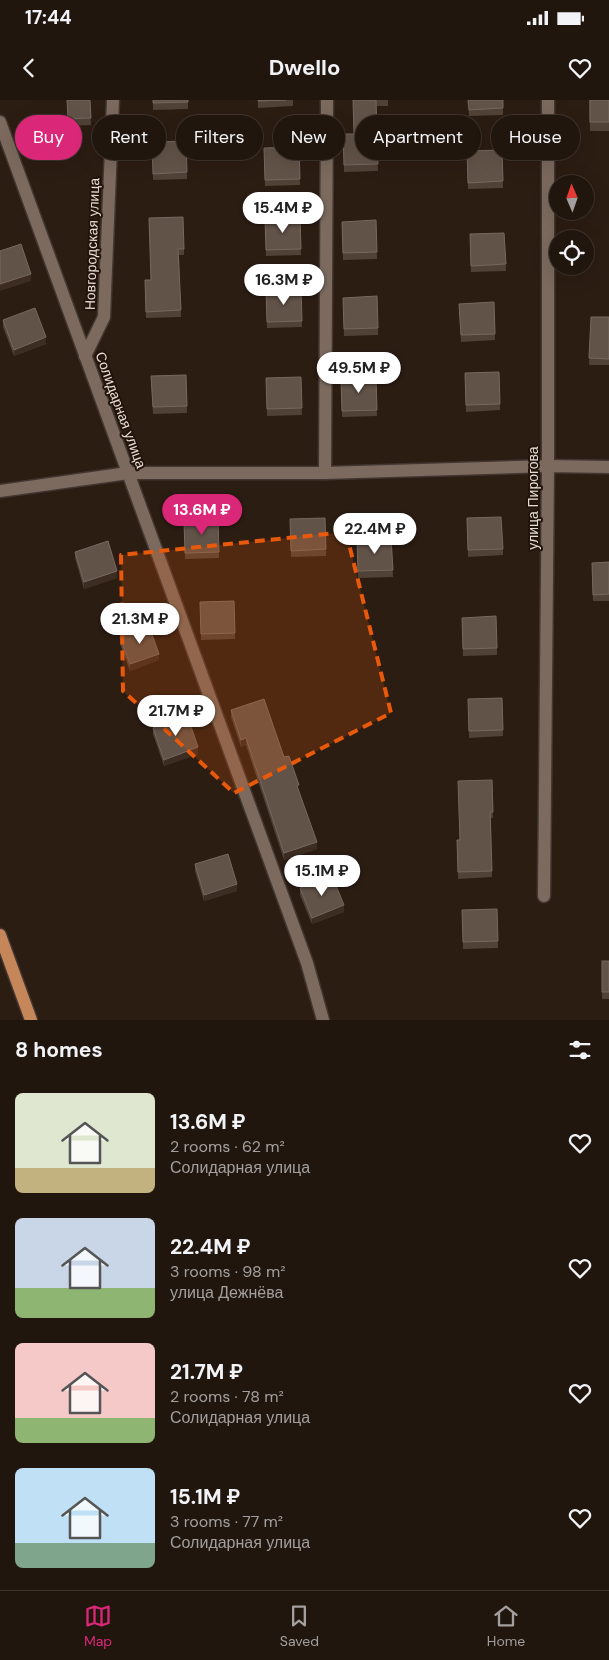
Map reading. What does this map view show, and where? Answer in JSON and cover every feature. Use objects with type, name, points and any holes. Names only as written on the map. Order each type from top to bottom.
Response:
[{"type":"main road","points":[[0,935],[31,1020]]},
{"type":"street","name":"Новгородская улица","points":[[85,356],[104,317],[113,100]]},
{"type":"street","points":[[326,473],[327,100]]},
{"type":"street","name":"улица Пирогова","points":[[544,896],[548,466],[548,100]]},
{"type":"street","name":"Солидарная улица","points":[[0,122],[307,963],[323,1020]]},
{"type":"street","points":[[0,491],[128,473],[326,473],[548,466],[609,467]]},
{"type":"highlighted area","points":[[346,532],[391,713],[234,793],[123,691],[121,555]]},
{"type":"building","points":[[67,100],[90,100],[91,118],[82,118],[82,115],[68,115]]},
{"type":"building","points":[[153,100],[188,100],[188,102],[153,103]]},
{"type":"building","points":[[353,100],[376,100],[376,115],[355,115],[355,160],[378,160],[378,164],[344,165],[345,134],[354,134]]},
{"type":"building","points":[[468,100],[503,100],[503,108],[469,110]]},
{"type":"building","points":[[590,100],[609,100],[609,122],[590,122]]},
{"type":"building","points":[[176,141],[176,160],[187,160],[187,172],[153,174],[153,160],[166,160],[166,142]]},
{"type":"building","points":[[264,148],[273,148],[273,160],[299,160],[300,179],[265,180]]},
{"type":"building","points":[[491,150],[491,160],[502,160],[503,181],[468,183],[467,160],[481,160],[481,151]]},
{"type":"building","points":[[183,217],[184,249],[178,249],[181,310],[146,312],[145,280],[151,280],[149,218]]},
{"type":"building","points":[[300,217],[301,249],[266,250],[265,218]]},
{"type":"building","points":[[376,220],[377,252],[343,253],[342,222]]},
{"type":"building","points":[[504,233],[506,264],[471,266],[470,234]]},
{"type":"building","points":[[21,244],[31,274],[0,284],[0,251]]},
{"type":"building","points":[[301,289],[302,321],[267,322],[266,290]]},
{"type":"building","points":[[377,296],[378,328],[344,329],[343,298]]},
{"type":"building","points":[[494,302],[495,334],[461,335],[459,304]]},
{"type":"building","points":[[35,308],[46,337],[14,350],[3,320]]},
{"type":"building","points":[[591,317],[609,317],[609,359],[589,358]]},
{"type":"building","points":[[499,372],[500,404],[466,405],[465,373]]},
{"type":"building","points":[[186,375],[187,406],[153,407],[151,376]]},
{"type":"building","points":[[301,377],[302,408],[267,409],[266,378]]},
{"type":"building","points":[[376,378],[377,410],[342,411],[341,379]]},
{"type":"building","points":[[501,517],[503,549],[468,550],[467,518]]},
{"type":"building","points":[[325,518],[326,549],[291,551],[290,519]]},
{"type":"building","points":[[218,520],[219,552],[185,553],[184,521]]},
{"type":"building","points":[[391,538],[393,570],[358,571],[357,540]]},
{"type":"building","points":[[108,541],[117,571],[84,582],[75,552]]},
{"type":"building","points":[[609,562],[609,594],[593,595],[592,563]]},
{"type":"building","points":[[234,601],[235,633],[201,634],[200,602]]},
{"type":"building","points":[[496,616],[497,648],[463,649],[462,618]]},
{"type":"building","points":[[149,626],[159,654],[130,664],[120,637]]},
{"type":"building","points":[[502,698],[503,730],[469,731],[468,699]]},
{"type":"building","points":[[264,699],[284,757],[289,756],[299,785],[297,786],[317,842],[284,853],[246,738],[241,740],[231,710]]},
{"type":"building","points":[[187,715],[198,747],[164,760],[153,728]]},
{"type":"building","points":[[492,780],[493,812],[490,812],[492,871],[458,872],[457,840],[460,840],[458,781]]},
{"type":"building","points":[[228,854],[237,884],[204,895],[195,864]]},
{"type":"building","points":[[332,876],[344,905],[312,918],[300,888]]},
{"type":"building","points":[[497,909],[498,941],[463,942],[462,910]]},
{"type":"building","points":[[602,961],[609,961],[609,992],[602,992]]}]
